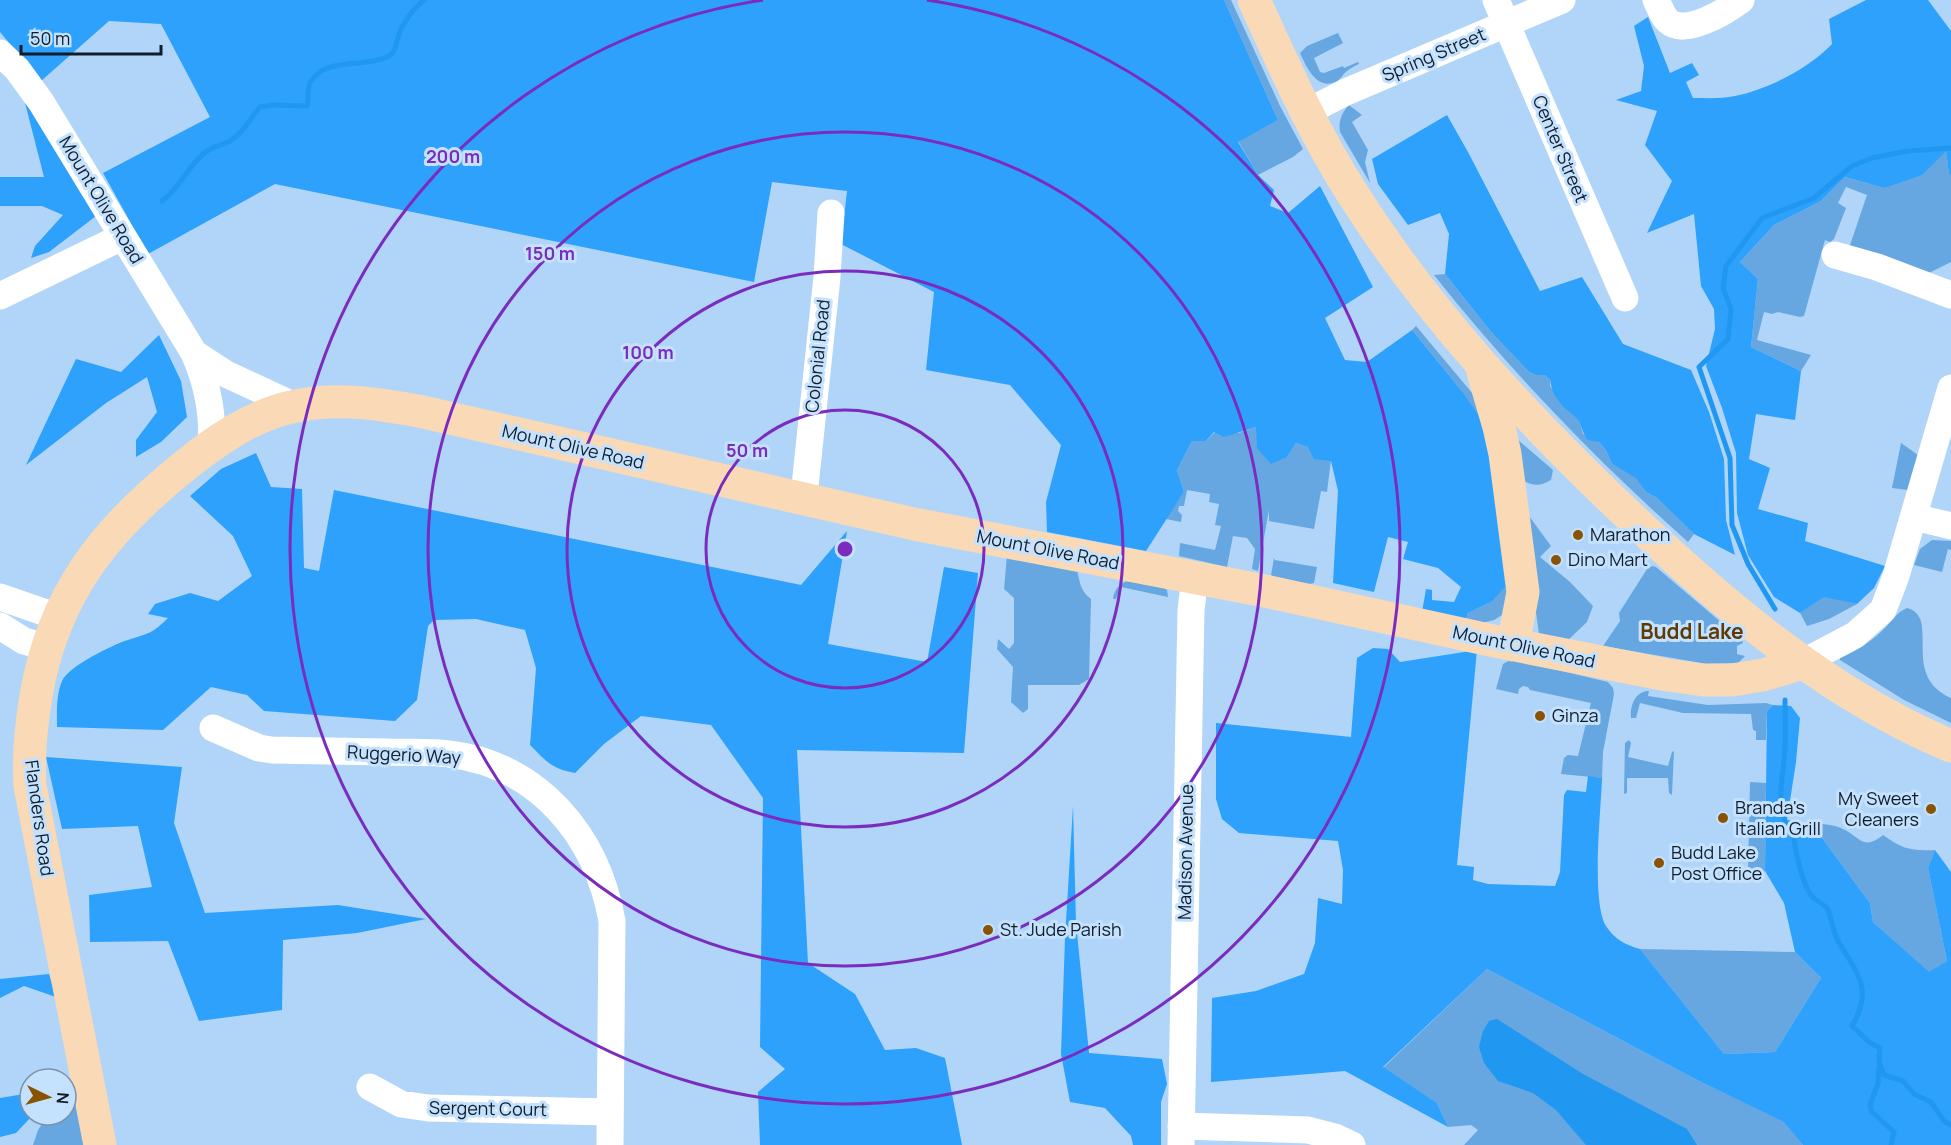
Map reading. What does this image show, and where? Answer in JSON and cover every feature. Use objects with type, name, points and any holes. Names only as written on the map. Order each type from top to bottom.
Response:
[{"type":"main road","points":[[1254,0],[1307,112],[1352,194],[1373,226],[1421,291],[1481,365],[1551,441],[1652,537],[1712,590],[1802,663],[1875,708],[1951,746]]},
{"type":"main road","points":[[1481,365],[1499,427],[1504,454],[1523,592],[1513,645]]},
{"type":"main road","name":"Mount Olive Road","points":[[245,425],[295,406],[346,402],[405,409],[1003,543],[1195,578],[1630,668],[1704,680],[1732,680],[1752,677],[1802,663]]},
{"type":"main road","name":"Flanders Road","points":[[100,1145],[30,786],[31,728],[46,647],[57,617],[81,575],[118,527],[156,490],[211,446],[245,425]]},
{"type":"street","name":"Spring Street","points":[[1307,112],[1501,12],[1562,0]]},
{"type":"street","points":[[1656,0],[1666,20],[1683,27],[1711,18],[1741,0]]},
{"type":"street","name":"Center Street","points":[[1501,12],[1625,298]]},
{"type":"street","name":"Mount Olive Road","points":[[0,53],[16,69],[41,102],[194,353],[210,399],[211,446]]},
{"type":"street","name":"Colonial Road","points":[[802,499],[827,277],[831,213]]},
{"type":"street","points":[[0,296],[122,237]]},
{"type":"street","points":[[1835,255],[1877,267],[1951,295]]},
{"type":"street","name":"Mount Olive Road","points":[[194,353],[226,374],[295,406]]},
{"type":"street","points":[[1802,663],[1855,635],[1883,610],[1896,576],[1951,388]]},
{"type":"street","points":[[1914,517],[1951,526]]},
{"type":"street","name":"Madison Avenue","points":[[1181,1136],[1191,610],[1195,578]]},
{"type":"street","points":[[0,597],[57,617]]},
{"type":"street","points":[[0,626],[24,641],[46,647]]},
{"type":"street","name":"Ruggerio Way","points":[[213,728],[250,745],[272,750],[437,753],[465,757],[489,764],[519,779],[558,808],[590,851],[609,904],[613,949],[610,1145]]},
{"type":"street","name":"Sergent Court","points":[[370,1087],[401,1104],[428,1108],[610,1112]]},
{"type":"street","points":[[1181,1136],[1308,1130],[1335,1137],[1352,1145]]},
{"type":"shaded area","points":[[0,0],[1224,0],[1278,120],[1238,142],[1258,175],[1274,190],[1270,206],[1288,213],[1320,186],[1373,287],[1325,318],[1345,360],[1367,362],[1412,330],[1461,390],[1484,423],[1495,472],[1506,586],[1491,602],[1468,613],[1465,622],[1422,612],[1426,589],[1432,590],[1432,600],[1454,602],[1461,587],[1438,568],[1403,559],[1408,542],[1388,537],[1374,592],[1333,583],[1338,491],[1331,461],[1314,459],[1308,447],[1296,443],[1287,457],[1271,464],[1257,448],[1256,427],[1224,437],[1214,432],[1206,441],[1192,441],[1177,470],[1184,492],[1146,551],[1047,532],[1046,502],[1061,445],[1010,385],[926,370],[934,292],[841,244],[847,191],[772,182],[754,282],[275,184],[148,254],[103,173],[210,117],[161,24],[109,21],[41,81],[0,32]]},
{"type":"shaded area","points":[[1224,0],[1231,0],[1280,106],[1303,149],[1293,157],[1258,175],[1238,141],[1278,120]]},
{"type":"shaded area","points":[[1866,0],[1928,0],[1951,31],[1951,174],[1949,174],[1946,151],[1922,175],[1884,188],[1845,177],[1821,201],[1774,225],[1740,262],[1758,279],[1751,347],[1801,371],[1795,420],[1756,414],[1749,459],[1770,468],[1758,509],[1808,523],[1805,541],[1885,566],[1874,588],[1857,604],[1824,597],[1800,613],[1774,597],[1748,555],[1737,513],[1736,453],[1706,366],[1715,329],[1714,309],[1701,286],[1694,214],[1647,233],[1672,181],[1645,145],[1657,111],[1616,100],[1641,91],[1644,66],[1634,26],[1648,17],[1670,73],[1692,63],[1699,75],[1686,82],[1693,98],[1725,98],[1748,93],[1800,70],[1832,44],[1829,19]]},
{"type":"shaded area","points":[[1338,33],[1343,43],[1314,58],[1320,72],[1324,73],[1343,66],[1344,68],[1358,62],[1359,64],[1348,70],[1337,81],[1324,83],[1313,76],[1300,53],[1307,46]]},
{"type":"shaded area","points":[[23,95],[96,216],[49,252],[31,258],[35,246],[63,215],[42,206],[0,206],[0,177],[44,177]]},
{"type":"shaded area","points":[[1349,105],[1362,115],[1352,122],[1368,150],[1365,162],[1370,183],[1340,132],[1341,117]]},
{"type":"shaded area","points":[[1447,115],[1540,291],[1582,277],[1623,344],[1691,370],[1709,412],[1724,459],[1726,520],[1735,555],[1694,534],[1657,498],[1646,492],[1636,478],[1612,464],[1606,450],[1599,442],[1588,440],[1578,420],[1556,398],[1551,381],[1545,375],[1529,372],[1492,333],[1445,274],[1449,234],[1440,213],[1408,225],[1378,184],[1372,159]]},
{"type":"shaded area","points":[[1946,150],[1949,174],[1951,174],[1951,262],[1921,277],[1847,254],[1867,195],[1846,187],[1838,203],[1846,208],[1834,239],[1830,242],[1825,240],[1804,316],[1764,312],[1757,340],[1811,355],[1801,371],[1751,347],[1758,279],[1740,262],[1774,225],[1821,201],[1845,177],[1884,188]]},
{"type":"shaded area","points":[[1445,274],[1492,333],[1529,372],[1545,375],[1551,381],[1550,386],[1569,412],[1579,419],[1583,434],[1599,442],[1606,450],[1612,464],[1637,478],[1646,492],[1657,498],[1694,534],[1688,542],[1555,414],[1493,346],[1434,275]]},
{"type":"shaded area","points":[[1416,326],[1483,406],[1512,586],[1502,615],[1482,623],[1465,622],[1468,613],[1491,602],[1461,390],[1412,330]]},
{"type":"shaded area","points":[[159,335],[181,381],[187,417],[161,442],[136,457],[136,440],[157,412],[147,377],[106,403],[26,465],[76,359],[121,372]]},
{"type":"shaded area","points":[[1256,427],[1287,457],[1296,443],[1331,460],[1327,492],[1321,491],[1314,529],[1269,521],[1269,510],[1258,571],[1252,569],[1255,549],[1247,538],[1233,536],[1227,567],[1179,556],[1180,543],[1215,550],[1221,526],[1215,525],[1219,504],[1209,502],[1210,494],[1187,490],[1184,506],[1179,506],[1178,511],[1182,515],[1181,522],[1166,519],[1184,492],[1177,470],[1192,441],[1206,441],[1215,432],[1239,433]]},
{"type":"shaded area","points":[[1517,439],[1553,470],[1551,480],[1542,484],[1534,484],[1518,477]]},
{"type":"shaded area","points":[[1901,443],[1918,455],[1908,490],[1892,488]]},
{"type":"shaded area","points":[[256,453],[271,487],[302,489],[304,568],[319,571],[334,490],[801,585],[847,531],[828,644],[927,662],[944,567],[978,573],[964,753],[797,750],[808,963],[855,994],[885,1050],[916,1048],[945,1058],[962,1145],[760,1145],[758,1092],[785,1069],[760,1047],[763,798],[711,725],[641,716],[604,744],[575,773],[550,764],[530,745],[536,668],[525,630],[476,619],[434,620],[428,626],[417,700],[395,721],[264,711],[247,695],[211,687],[163,730],[57,727],[59,692],[66,675],[102,651],[158,627],[168,618],[148,614],[155,604],[190,593],[218,601],[252,576],[233,536],[190,496],[221,469]]},
{"type":"shaded area","points":[[1522,512],[1529,516],[1551,546],[1540,557],[1570,582],[1593,606],[1587,622],[1567,641],[1539,634]]},
{"type":"shaded area","points":[[1932,540],[1951,541],[1951,550],[1948,549],[1942,572],[1914,565],[1920,549]]},
{"type":"shaded area","points":[[1007,555],[1077,570],[1083,589],[1091,599],[1089,679],[1079,685],[1028,685],[1028,709],[1023,713],[1011,702],[1013,667],[997,649],[998,639],[1009,649],[1014,643],[1014,598],[1004,589]]},
{"type":"shaded area","points":[[1274,558],[1317,567],[1314,583],[1274,577],[1271,575]]},
{"type":"shaded area","points":[[1652,566],[1742,640],[1743,643],[1737,646],[1737,654],[1745,656],[1738,663],[1707,664],[1603,646],[1620,621],[1619,613],[1647,569]]},
{"type":"shaded area","points":[[1127,581],[1164,588],[1167,590],[1168,597],[1121,587],[1116,599],[1113,599],[1117,588]]},
{"type":"shaded area","points":[[1824,596],[1857,604],[1829,619],[1807,626],[1800,613]]},
{"type":"shaded area","points":[[1907,608],[1917,614],[1921,623],[1923,662],[1927,676],[1936,688],[1951,698],[1951,723],[1904,700],[1840,660],[1870,641]]},
{"type":"shaded area","points":[[1373,648],[1388,649],[1400,662],[1477,650],[1457,865],[1474,867],[1473,880],[1488,884],[1555,886],[1560,872],[1564,795],[1567,790],[1586,792],[1588,776],[1602,778],[1598,877],[1601,914],[1606,926],[1621,941],[1640,949],[1724,1054],[1775,1052],[1821,978],[1795,952],[1784,903],[1765,871],[1767,711],[1773,705],[1791,706],[1800,718],[1787,820],[1811,823],[1870,903],[1873,922],[1929,972],[1947,961],[1928,868],[1935,850],[1951,872],[1951,1145],[1803,1145],[1784,1122],[1699,1081],[1487,969],[1383,1067],[1437,1103],[1448,1127],[1345,1071],[1211,1082],[1212,998],[1256,991],[1304,974],[1315,943],[1318,898],[1342,904],[1343,870],[1338,841],[1239,833],[1222,819],[1216,799],[1216,723],[1351,737],[1357,658]]},
{"type":"shaded area","points":[[1512,659],[1608,682],[1613,688],[1614,694],[1603,752],[1602,778],[1561,774],[1564,758],[1568,755],[1578,756],[1591,703],[1530,690],[1523,686],[1519,689],[1518,694],[1496,689],[1503,664]]},
{"type":"shaded area","points":[[1649,691],[1648,696],[1708,705],[1766,703],[1773,705],[1767,711],[1766,740],[1756,740],[1751,714],[1683,713],[1640,703],[1636,718],[1631,718],[1631,709],[1636,698],[1643,692]]},
{"type":"shaded area","points":[[1629,740],[1631,743],[1628,757],[1668,766],[1674,751],[1672,795],[1669,793],[1668,778],[1627,778],[1627,793],[1624,794],[1625,743]]},
{"type":"shaded area","points":[[46,757],[182,767],[174,823],[205,913],[338,905],[426,919],[357,933],[283,940],[282,1010],[199,1021],[168,941],[90,942],[89,895],[152,887],[138,826],[62,829]]},
{"type":"shaded area","points":[[1750,782],[1766,783],[1765,871],[1760,874],[1749,874],[1748,872]]},
{"type":"shaded area","points":[[1073,806],[1076,923],[1089,1053],[1162,1059],[1167,1084],[1161,1102],[1161,1145],[1133,1145],[1131,1136],[1105,1108],[1070,1102],[1061,1054]]},
{"type":"shaded area","points":[[1811,823],[1837,827],[1865,842],[1876,840],[1883,835],[1907,848],[1935,850],[1928,868],[1947,961],[1929,973],[1873,922],[1870,903]]},
{"type":"shaded area","points":[[1640,949],[1795,952],[1821,978],[1775,1052],[1724,1054]]},
{"type":"shaded area","points":[[1487,969],[1699,1081],[1785,1122],[1803,1145],[1464,1145],[1478,1130],[1471,1125],[1448,1127],[1437,1103],[1383,1068]]},
{"type":"shaded area","points":[[49,974],[56,997],[24,986],[0,998],[0,979]]},
{"type":"shaded area","points":[[1497,1019],[1583,1074],[1687,1129],[1697,1145],[1586,1145],[1556,1110],[1533,1093],[1498,1081],[1484,1063],[1479,1047],[1483,1031],[1489,1021]]},
{"type":"shaded area","points":[[18,1095],[18,1127],[22,1127],[16,1133],[0,1137],[0,1098]]},
{"type":"shaded area","points":[[78,1100],[87,1145],[33,1145],[40,1127],[78,1127]]},
{"type":"waterway","points":[[162,201],[174,190],[203,154],[238,135],[260,107],[307,106],[310,83],[325,69],[378,60],[391,55],[406,21],[424,0]]},
{"type":"waterway","points":[[1775,609],[1748,564],[1732,525],[1730,458],[1699,367],[1728,339],[1731,309],[1723,288],[1726,266],[1762,218],[1814,198],[1852,166],[1872,158],[1907,151],[1951,148]]},
{"type":"waterway","points":[[1785,700],[1785,742],[1781,793],[1783,816],[1794,833],[1799,865],[1808,889],[1813,897],[1828,910],[1836,937],[1857,972],[1862,991],[1862,1002],[1852,1026],[1869,1042],[1880,1048],[1879,1062],[1884,1075],[1903,1081],[1914,1094],[1931,1102],[1944,1121],[1951,1125]]},
{"type":"waterway","points":[[1879,1067],[1878,1084],[1870,1104],[1871,1111],[1894,1132],[1891,1145]]},
{"type":"place","name":"Marathon","points":[[1578,535]]},
{"type":"place","name":"Dino Mart","points":[[1556,560]]},
{"type":"place","name":"Ginza","points":[[1540,716]]},
{"type":"place","name":"My Sweet Cleaners","points":[[1931,809]]},
{"type":"place","name":"Branda's Italian Grill","points":[[1723,818]]},
{"type":"place","name":"Budd Lake Post Office","points":[[1659,863]]},
{"type":"place","name":"St. Jude Parish","points":[[988,930]]},
{"type":"district","name":"Budd Lake","points":[[1692,632]]}]
